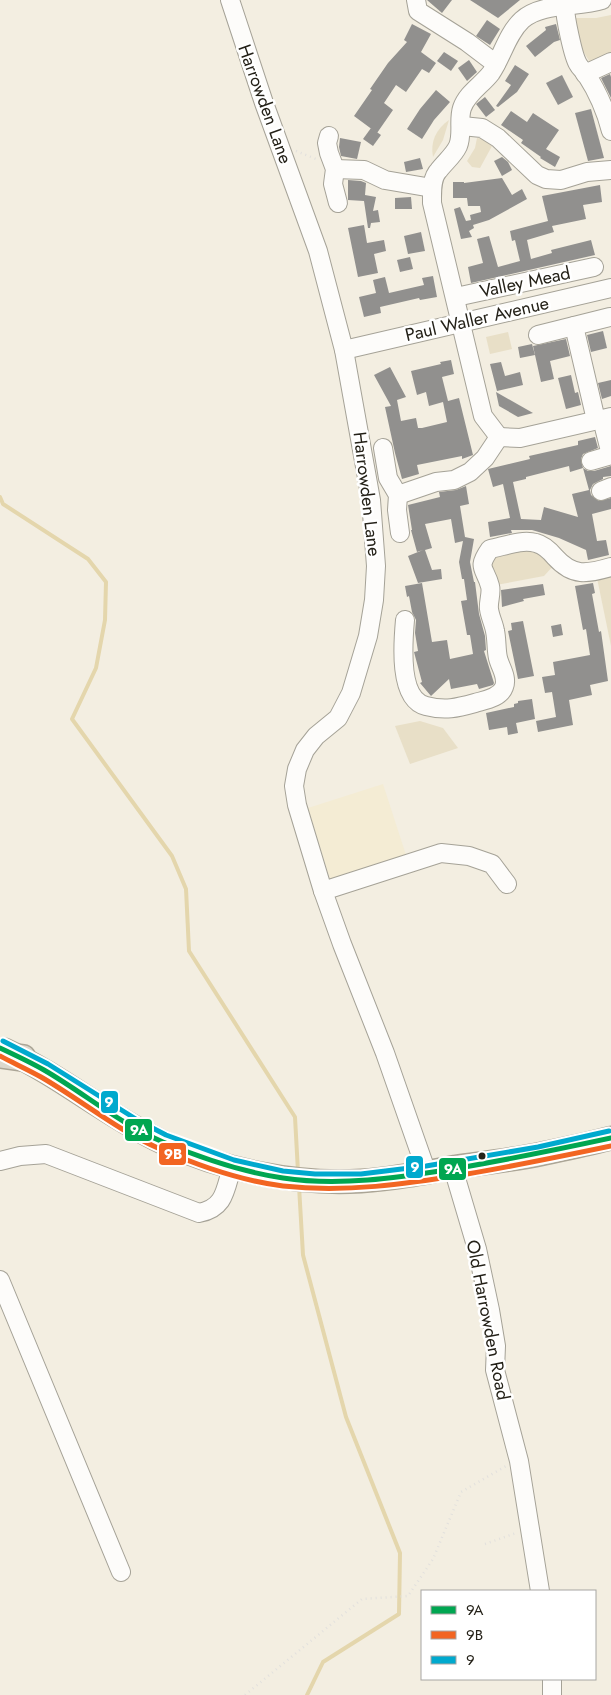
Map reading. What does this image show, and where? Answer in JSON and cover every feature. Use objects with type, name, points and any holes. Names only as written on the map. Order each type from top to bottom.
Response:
[{"type":"main road","points":[[0,1048],[11,1057],[44,1070],[135,1128],[163,1142],[232,1168],[282,1178],[315,1181],[361,1181],[427,1173],[539,1154],[611,1138]]},
{"type":"street","name":"Harrowden Lane","points":[[230,0],[242,42],[318,251],[344,350],[371,500],[376,566],[374,600],[368,636],[351,693],[338,718],[316,736],[305,750],[297,768],[294,786],[297,805],[323,891],[385,1053],[427,1173]]},
{"type":"street","points":[[416,0],[418,11],[496,64]]},
{"type":"street","points":[[602,0],[566,7],[544,8],[522,20],[509,38],[490,74],[466,99],[461,110],[462,126],[458,147],[436,172],[432,188],[432,203],[483,416],[499,437],[520,438],[603,419]]},
{"type":"street","points":[[566,7],[566,17],[577,63],[586,74],[603,106],[611,131]]},
{"type":"street","points":[[586,74],[611,62]]},
{"type":"street","points":[[462,126],[482,128],[498,138],[537,175],[546,179],[562,180],[587,172],[611,170]]},
{"type":"street","points":[[330,136],[327,143],[334,166],[333,184],[338,203]]},
{"type":"street","points":[[334,166],[364,170],[385,180],[432,188]]},
{"type":"street","name":"Valley Mead","points":[[456,297],[594,267]]},
{"type":"street","name":"Paul Waller Avenue","points":[[344,350],[611,288]]},
{"type":"street","points":[[538,335],[610,318]]},
{"type":"street","points":[[574,326],[603,419],[611,455],[591,461]]},
{"type":"street","points":[[398,496],[436,482],[454,480],[470,472],[485,458],[499,437]]},
{"type":"street","points":[[383,448],[388,478],[398,496],[397,510],[400,532]]},
{"type":"street","points":[[405,620],[397,646],[412,697],[425,706],[454,710],[493,697],[501,692],[505,686],[505,677],[498,657],[495,632],[488,608],[491,588],[483,572],[483,559],[490,549],[525,542],[538,543],[564,566],[577,573],[593,572],[611,567]]},
{"type":"street","points":[[323,891],[441,853],[469,856],[492,864],[507,884]]},
{"type":"street","points":[[0,1161],[20,1156],[46,1154],[199,1213],[209,1211],[222,1200],[232,1168]]},
{"type":"street","name":"Old Harrowden Road","points":[[453,1168],[479,1258],[496,1346],[495,1370],[519,1461],[540,1590]]},
{"type":"street","points":[[0,1280],[121,1572]]},
{"type":"street","points":[[552,1680],[552,1695]]},
{"type":"path","points":[[281,151],[298,150],[334,166]]},
{"type":"path","points":[[245,1695],[362,1599],[408,1596],[433,1559],[462,1492],[519,1461]]},
{"type":"path","points":[[485,1544],[529,1528]]},
{"type":"shaded area","points":[[611,15],[611,58],[592,66],[582,49],[575,18],[596,18]]},
{"type":"shaded area","points":[[449,120],[443,140],[433,157],[432,146],[435,136]]},
{"type":"shaded area","points":[[477,138],[485,139],[492,146],[480,168],[472,167],[467,161],[475,148]]},
{"type":"shaded area","points":[[508,332],[512,349],[490,354],[486,337]]},
{"type":"shaded area","points":[[506,550],[536,550],[555,564],[544,576],[496,585],[490,560]]},
{"type":"shaded area","points":[[611,575],[611,646],[597,578]]},
{"type":"shaded area","points":[[420,721],[443,728],[458,748],[410,764],[395,726]]},
{"type":"shaded area","points":[[383,784],[406,855],[330,879],[308,808]]},
{"type":"building","points":[[427,0],[452,0],[442,13]]},
{"type":"building","points":[[470,0],[520,0],[498,18]]},
{"type":"building","points":[[487,20],[500,29],[490,45],[476,36]]},
{"type":"building","points":[[412,24],[431,34],[421,52],[436,63],[429,73],[422,69],[406,92],[396,85],[384,103],[393,110],[377,133],[354,116],[388,63],[407,42],[404,40]]},
{"type":"building","points":[[556,24],[560,40],[554,42],[535,57],[526,46],[546,30],[545,27]]},
{"type":"building","points":[[444,52],[458,61],[451,71],[437,61]]},
{"type":"building","points":[[469,60],[477,72],[467,81],[458,68]]},
{"type":"building","points":[[515,65],[529,74],[517,92],[498,107],[496,106],[511,85],[505,81]]},
{"type":"building","points":[[610,74],[611,77],[611,98],[601,78]]},
{"type":"building","points":[[562,75],[573,97],[558,105],[546,83]]},
{"type":"building","points":[[436,90],[450,102],[434,120],[422,139],[407,129],[420,109]]},
{"type":"building","points":[[485,97],[495,110],[486,117],[476,104]]},
{"type":"building","points":[[591,109],[604,158],[588,161],[575,113]]},
{"type":"building","points":[[511,111],[527,122],[533,113],[559,130],[546,149],[560,157],[555,167],[540,158],[521,143],[523,140],[501,125]]},
{"type":"building","points":[[371,128],[381,135],[373,146],[363,139]]},
{"type":"building","points":[[340,138],[361,142],[357,159],[341,156]]},
{"type":"building","points":[[502,157],[508,162],[512,170],[502,176],[494,161]]},
{"type":"building","points":[[420,158],[423,169],[406,172],[404,162]]},
{"type":"building","points":[[502,178],[512,195],[522,189],[527,199],[489,220],[473,225],[474,228],[469,231],[472,237],[461,239],[454,209],[460,207],[466,221],[471,220],[470,215],[481,212],[480,206],[468,206],[467,198],[453,198],[453,182],[464,183]]},
{"type":"building","points":[[348,180],[366,183],[365,195],[376,197],[373,211],[378,210],[380,222],[371,223],[370,228],[368,228],[364,201],[348,200]]},
{"type":"building","points":[[600,185],[602,202],[583,205],[586,219],[552,226],[554,232],[527,240],[531,259],[552,253],[551,250],[591,240],[595,255],[471,283],[468,267],[483,263],[477,239],[489,236],[498,267],[520,261],[515,240],[512,241],[510,231],[548,221],[542,196]]},
{"type":"building","points":[[411,197],[412,209],[395,209],[395,198]]},
{"type":"building","points":[[364,225],[367,243],[384,240],[386,251],[374,254],[378,273],[358,277],[348,228]]},
{"type":"building","points":[[421,232],[425,251],[408,254],[404,236]]},
{"type":"building","points":[[410,257],[413,269],[400,272],[397,260]]},
{"type":"building","points":[[433,276],[437,297],[420,300],[419,298],[380,307],[381,313],[364,317],[359,297],[376,293],[373,280],[385,277],[389,293],[424,285],[422,278]]},
{"type":"building","points":[[603,331],[607,348],[591,352],[587,335]]},
{"type":"building","points":[[566,339],[570,356],[550,361],[554,379],[541,382],[533,346]]},
{"type":"building","points":[[532,344],[535,355],[520,358],[518,347]]},
{"type":"building","points":[[451,360],[454,374],[442,377],[448,401],[459,398],[473,455],[462,459],[462,456],[417,465],[419,474],[402,479],[385,407],[391,406],[374,375],[390,367],[406,397],[397,400],[401,421],[416,418],[418,428],[422,428],[447,422],[443,402],[429,406],[426,392],[417,395],[411,371]]},
{"type":"building","points":[[501,362],[505,376],[520,372],[523,385],[497,391],[490,364]]},
{"type":"building","points":[[571,375],[575,393],[578,392],[581,405],[566,409],[558,378]]},
{"type":"building","points":[[611,380],[611,396],[602,399],[598,383]]},
{"type":"building","points":[[496,392],[533,413],[518,417],[499,406]]},
{"type":"building","points":[[595,437],[598,448],[583,454],[581,459],[583,468],[588,471],[594,471],[611,466],[611,476],[603,477],[603,479],[593,484],[590,490],[591,495],[599,501],[611,498],[611,509],[592,514],[597,541],[606,540],[609,555],[588,560],[586,550],[559,538],[532,530],[511,530],[512,533],[490,537],[488,522],[510,518],[503,484],[493,487],[488,469],[530,459],[529,456],[578,445],[578,441]],"holes":[[[569,466],[570,472],[583,468],[589,490],[572,494],[578,517],[544,507],[541,520],[521,519],[513,482]]]},
{"type":"building","points":[[466,486],[469,504],[460,506],[465,537],[474,539],[470,562],[475,582],[479,614],[485,636],[486,650],[484,651],[494,683],[479,689],[477,684],[451,689],[449,679],[431,696],[420,683],[422,682],[414,652],[418,651],[415,633],[416,620],[405,586],[422,583],[432,642],[447,640],[450,659],[473,654],[470,635],[467,635],[461,601],[467,600],[459,562],[463,541],[455,543],[451,519],[425,524],[432,548],[425,550],[432,570],[441,569],[442,579],[418,583],[408,556],[423,550],[417,552],[411,530],[408,505],[440,497],[439,492],[456,490]]},
{"type":"building","points":[[593,583],[595,593],[592,594],[599,632],[601,631],[608,681],[590,685],[592,695],[569,700],[573,725],[538,732],[536,721],[556,717],[552,692],[545,693],[542,677],[555,675],[553,662],[590,655],[586,629],[583,630],[575,586]]},
{"type":"building","points":[[543,584],[545,595],[523,599],[524,601],[502,607],[501,590]]},
{"type":"building","points":[[523,621],[534,676],[518,679],[508,631],[512,630],[511,623]]},
{"type":"building","points":[[561,624],[563,635],[553,637],[551,626]]},
{"type":"building","points":[[532,699],[535,719],[516,723],[518,733],[508,735],[507,727],[489,730],[486,713],[514,707],[514,704],[518,703],[518,701]]},
{"type":"waterway","points":[[0,497],[3,504],[88,559],[106,582],[105,620],[96,668],[72,719],[172,856],[186,889],[189,951],[295,1117],[298,1172]]},
{"type":"waterway","points":[[299,1186],[303,1255],[346,1417],[400,1553],[399,1614],[323,1662],[307,1695]]},
{"type":"transit line","name":"9","points":[[3,1041],[48,1064],[139,1121],[166,1135],[234,1160],[283,1171],[315,1174],[361,1174],[426,1166],[538,1147],[609,1131]]},
{"type":"transit line","name":"9A","points":[[0,1048],[44,1070],[147,1135],[222,1164],[283,1178],[327,1182],[371,1180],[478,1165],[611,1138]]},
{"type":"transit line","name":"9B","points":[[0,1056],[41,1077],[114,1124],[160,1149],[220,1172],[267,1184],[306,1188],[352,1188],[398,1184],[485,1171],[611,1146]]}]
